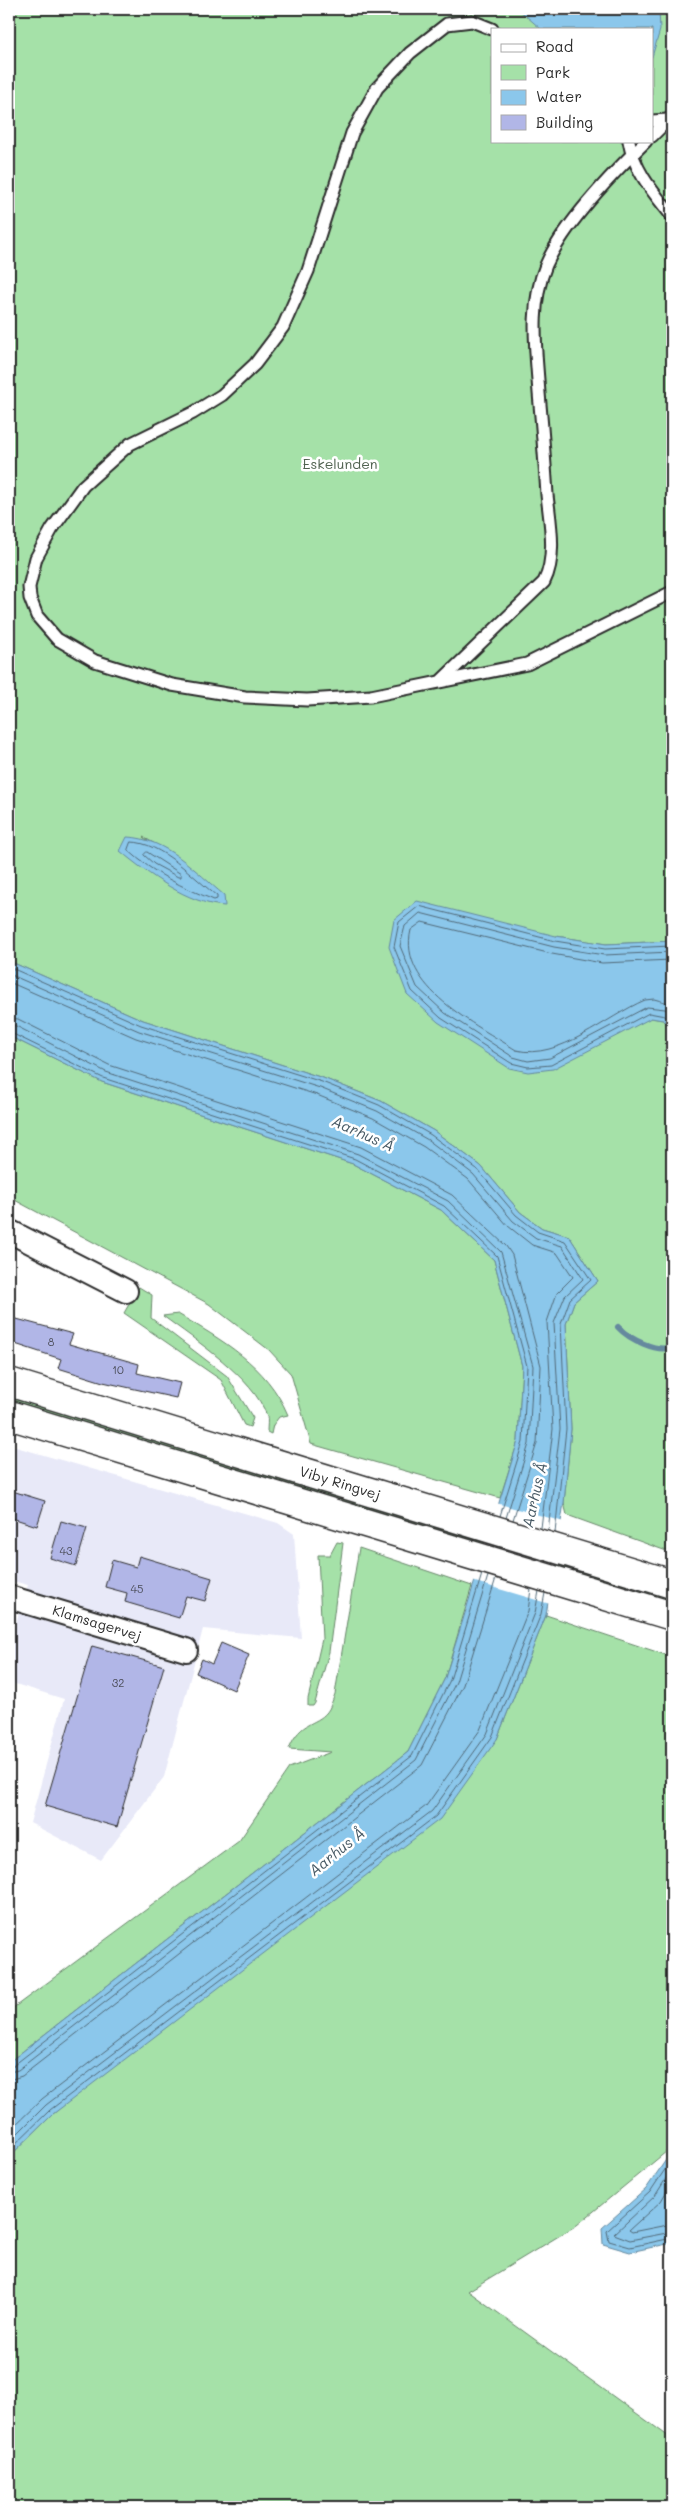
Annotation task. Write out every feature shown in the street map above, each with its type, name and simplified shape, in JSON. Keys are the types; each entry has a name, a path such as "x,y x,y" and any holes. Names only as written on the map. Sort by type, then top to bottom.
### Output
{"main road":[{"name":"Viby Ringvej","path":"9,1382 672,1584"},
{"path":"9,1415 672,1616"}],"street":[{"path":"9,1231 126,1291"},
{"name":"Klamsagervej","path":"9,1597 186,1650"}],"lane":[{"path":"491,30 472,22 447,24 410,54 377,88 352,133 308,272 282,327 255,364 222,395 193,413 130,444 83,486 52,529 36,558 29,588 30,598 37,616 57,639 95,661 172,685 245,697 307,700 371,696 527,664 672,592"},
{"path":"654,121 670,118"},
{"path":"654,134 670,118"},
{"path":"629,142 631,156 648,185 672,216"},
{"path":"442,680 544,582 549,569 549,512 534,330 537,295 546,266 560,240 645,142"},
{"path":"470,653 472,664 481,673"}],"shaded area":[{"path":"9,1445 278,1523 294,1534 301,1638 203,1629 164,1777 101,1860 30,1823 64,1699 9,1682 9,1644 28,1585 9,1580"}],"green space":[{"name":"Eskelunden","path":"9,9 672,9 672,941 606,944 556,936 651,1018 663,1020 672,1027 672,1553 567,1515 564,1503 571,1429 566,1324 574,1302 598,1281 569,1236 542,1228 520,1212 481,1166 434,1131 381,1101 323,1078 143,1020 9,961","holes":["143,837 175,855 205,886"]},
{"path":"9,1036 102,1082 353,1164 441,1210 494,1260 522,1366 518,1441 500,1498 311,1444 291,1374 269,1350 209,1304 9,1197"},
{"path":"139,1287 152,1295 151,1318 227,1376 253,1418 250,1427 244,1425 221,1380 124,1313"},
{"path":"178,1314 227,1344 256,1368 268,1382 279,1397 288,1415 279,1417 273,1425 271,1434 267,1432 267,1416 250,1388 207,1348 163,1316"},
{"path":"9,1396 502,1544 500,1550 9,1402"},
{"path":"337,1542 343,1543 329,1652 315,1703 313,1706 308,1706 322,1639 318,1555 330,1555"},
{"path":"359,1548 472,1586 445,1678 408,1752 9,2062 9,2011 239,1841 289,1768 331,1752 289,1749 298,1732 325,1714 335,1694"},
{"path":"541,1557 672,1597 672,1603 539,1562"},
{"path":"546,1615 672,1657 672,2147 577,2225 468,2291 672,2439 672,2507 9,2507 9,2157 53,2114 497,1739"}],"water":[{"path":"518,9 659,9 660,30 654,50 654,28 540,28"},
{"path":"127,837 155,843 180,858 224,895 225,906 197,900 183,894 143,869 120,851"},
{"path":"417,901 556,936 606,944 672,941 672,1027 663,1020 651,1018 553,1069 528,1072 509,1068 438,1022 407,994 389,947 394,920"},
{"name":"Aarhus Å","path":"9,961 143,1020 323,1078 381,1101 434,1131 481,1166 520,1212 542,1228 569,1236 598,1281 574,1302 566,1324 571,1429 564,1503 546,1615 497,1739 440,1819 53,2114 9,2157 9,2062 408,1752 445,1678 518,1441 522,1366 494,1260 441,1210 353,1164 102,1082 9,1036"},
{"path":"672,2151 672,2243 630,2252 603,2244 602,2228 646,2189"}],"pier":[{"path":"496,1503 564,1522 550,1604 472,1581"}],"building":[{"path":"9,1317 73,1334 69,1344 139,1364 137,1373 180,1383 176,1398 103,1382 58,1368 61,1359 9,1342"},
{"path":"9,1490 45,1501 37,1526 9,1517"},
{"path":"61,1521 87,1528 76,1566 50,1558"},
{"path":"139,1556 212,1578 205,1601 186,1596 179,1618 125,1602 127,1593 105,1587 112,1560 136,1567"},
{"path":"221,1643 249,1655 234,1690 196,1673 202,1659 212,1664"},
{"path":"92,1646 164,1666 117,1827 45,1806"}],"waterway":[{"path":"618,1327 629,1336 644,1344 659,1348 672,1347"}]}
